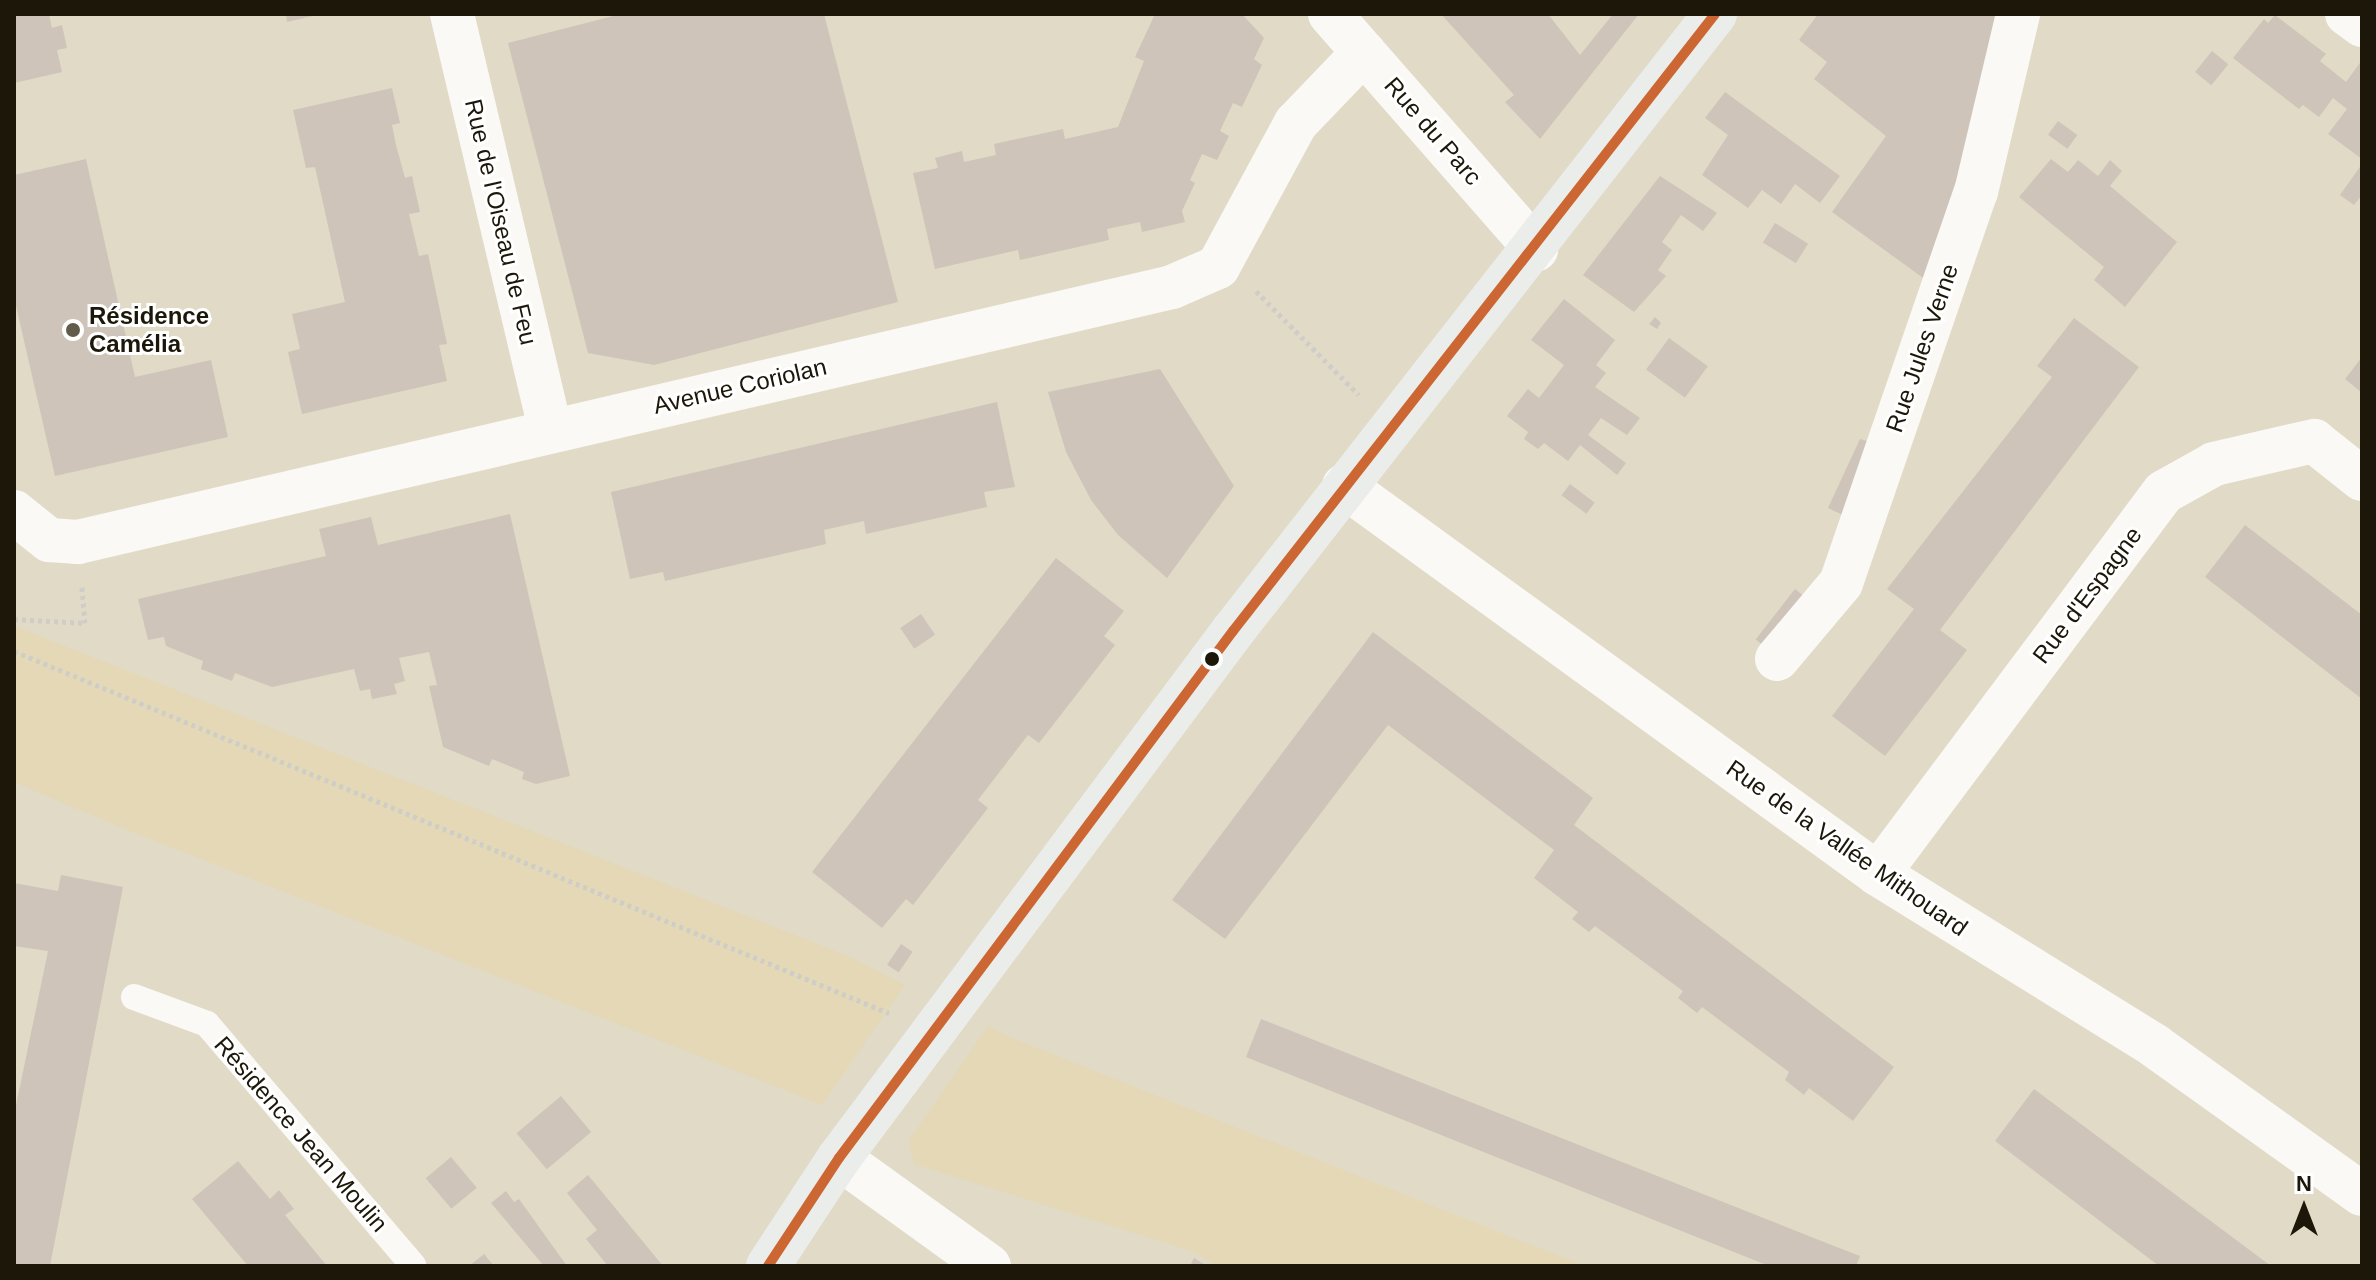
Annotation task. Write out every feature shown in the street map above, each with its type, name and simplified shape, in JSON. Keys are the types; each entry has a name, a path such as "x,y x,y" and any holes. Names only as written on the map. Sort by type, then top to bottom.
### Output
{"main road":[{"path":"768,1266 867,1120 1344,486 1536,249 1715,14"}],"street":[{"name":"Rue de l'Oiseau de Feu","path":"452,14 550,430"},
{"name":"Rue du Parc","path":"1330,14 1536,249"},
{"name":"Rue Jules Verne","path":"1777,659 1841,583 1976,192 2018,14"},
{"path":"2347,14 2362,25"},
{"path":"1218,267 1296,123 1364,52"},
{"name":"Avenue Coriolan","path":"14,512 49,540 78,542 1172,287 1218,267"},
{"name":"Rue d'Espagne","path":"1878,874 2164,492 2214,464 2314,441 2362,479"},
{"name":"Rue de la Vallée Mithouard","path":"1344,486 1878,874 2155,1046 2362,1194"},
{"path":"839,1158 989,1266"}],"lane":[{"name":"Résidence Jean Moulin","path":"134,997 207,1024 414,1266"}],"path":[{"path":"1218,267 1252,287 1390,427"},
{"path":"14,619 85,623 78,542"},
{"path":"14,651 847,995"}],"shaded area":[{"path":"14,626 848,956 905,985 822,1105 115,825 14,782"},
{"path":"988,1026 1584,1266 1217,1266 1194,1252 914,1164 909,1140"}],"building":[{"path":"14,14 49,14 52,28 62,25 67,48 57,50 62,72 14,83"},
{"path":"286,14 317,14 317,15 287,22"},
{"path":"621,14 824,14 898,302 654,365 588,353 508,43"},
{"path":"1155,14 1242,14 1264,38 1254,59 1262,65 1242,107 1233,103 1220,131 1229,136 1217,160 1202,154 1190,180 1195,183 1182,211 1185,222 1142,232 1140,222 1107,229 1109,240 1020,260 1018,250 935,269 913,173 938,168 935,158 962,151 964,162 996,155 994,144 1063,129 1065,139 1118,127 1144,61 1135,57"},
{"path":"1441,14 1548,14 1580,55 1613,14 1639,14 1540,139 1505,102 1514,95"},
{"path":"1818,14 2008,14 1933,285 1832,212 1886,136 1814,79 1827,62 1799,40"},
{"path":"2275,15 2326,54 2320,61 2346,82 2362,60 2362,159 2328,134 2347,109 2333,98 2319,117 2303,105 2299,109 2233,58 2264,19 2268,23"},
{"path":"2212,51 2228,64 2211,85 2195,72"},
{"path":"392,88 400,123 392,125 396,145 405,178 412,176 420,212 409,214 419,256 428,254 447,344 439,345 447,381 302,414 288,352 300,349 292,314 345,302 315,167 306,168 293,110"},
{"path":"1725,92 1840,176 1820,203 1795,184 1781,204 1762,190 1748,208 1702,175 1728,135 1705,118"},
{"path":"2058,121 2077,135 2067,149 2048,135"},
{"name":"Résidence Camélia","path":"86,159 135,377 211,360 228,437 55,476 14,297 14,175"},
{"path":"2051,159 2068,172 2078,160 2098,176 2110,160 2122,171 2110,186 2177,242 2125,307 2094,280 2104,267 2019,197"},
{"path":"2362,164 2362,195 2354,205 2340,195"},
{"path":"1660,176 1717,213 1703,231 1681,215 1662,242 1672,250 1658,270 1666,276 1634,312 1583,275"},
{"path":"1775,223 1808,244 1796,263 1763,243"},
{"path":"1564,299 1615,340 1596,365 1606,373 1595,387 1640,418 1627,435 1601,418 1588,435 1626,463 1617,475 1580,445 1568,461 1544,443 1538,449 1524,439 1528,432 1507,416 1528,389 1539,398 1564,365 1531,340"},
{"path":"1655,317 1661,323 1657,329 1649,324"},
{"path":"2074,318 2139,367 1940,630 1967,650 1885,756 1832,716 1914,609 1887,589 2052,377 2037,366"},
{"path":"1669,338 1708,366 1685,398 1646,370"},
{"path":"2362,357 2362,393 2345,379"},
{"path":"1160,369 1234,486 1167,578 1118,535 1091,500 1066,452 1048,392"},
{"path":"997,402 1015,487 984,492 987,507 866,534 864,521 824,530 826,544 665,581 663,572 630,579 611,492"},
{"path":"1860,439 1880,445 1854,520 1828,508"},
{"path":"1570,484 1595,503 1586,514 1562,495"},
{"path":"510,514 570,776 536,784 522,779 524,772 492,759 489,766 443,747 429,686 437,685 429,652 399,658 405,681 394,684 397,694 372,699 370,689 360,691 354,669 272,687 235,673 232,681 201,669 203,661 166,646 164,637 148,640 138,599 326,556 319,529 371,517 378,545"},
{"path":"2245,525 2362,615 2362,699 2205,577"},
{"path":"1056,558 1124,611 1104,636 1115,645 1039,743 1028,735 978,800 988,808 913,905 906,899 882,928 812,872"},
{"path":"1795,589 1813,603 1774,654 1756,639"},
{"path":"921,614 935,635 914,649 900,628"},
{"path":"1373,632 1593,798 1574,825 1894,1067 1853,1121 1809,1088 1804,1095 1785,1080 1789,1072 1702,1007 1697,1013 1678,998 1683,991 1595,926 1589,932 1572,919 1578,912 1534,878 1554,850 1388,725 1225,939 1172,900"},
{"path":"61,875 123,887 50,1266 14,1266 14,1115 48,951 14,946 14,883 58,891"},
{"path":"901,944 913,952 899,973 887,965"},
{"path":"1261,1019 1860,1256 1856,1266 1769,1266 1246,1057"},
{"path":"2034,1089 2271,1266 2159,1266 1995,1141"},
{"path":"561,1096 591,1132 547,1169 517,1133"},
{"path":"451,1157 477,1188 451,1209 426,1178"},
{"path":"238,1161 270,1199 279,1190 294,1209 285,1215 327,1266 248,1266 192,1199"},
{"path":"588,1175 663,1266 608,1266 586,1239 597,1230 567,1193"},
{"path":"506,1191 514,1202 519,1199 567,1266 544,1266 491,1203"},
{"path":"484,1254 494,1266 469,1266"},
{"path":"1194,1258 1207,1266 1190,1266"}],"transit line":[{"path":"768,1266 839,1158 1233,631 1715,14"}],"place":[{"name":"Résidence Camélia","path":"73,330"}]}
